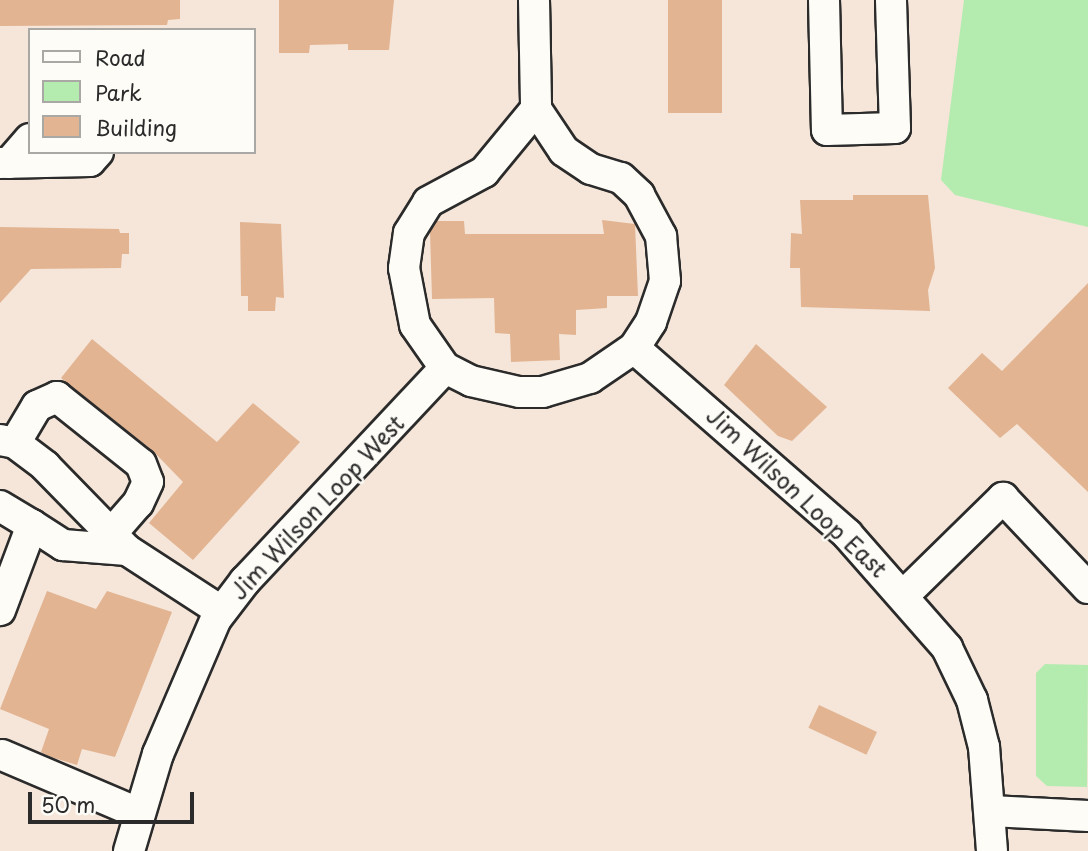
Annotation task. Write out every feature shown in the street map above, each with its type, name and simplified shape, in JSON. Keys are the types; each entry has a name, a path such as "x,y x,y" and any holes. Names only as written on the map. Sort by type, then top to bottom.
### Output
{"street":[{"path":"534,0 536,109 564,150 591,169 621,178 653,215 661,236 665,281 651,322 634,348 590,378 543,392 494,389 445,368 415,325 406,297 404,268 409,233 428,202 466,184 498,159 536,109"},
{"path":"824,0 827,130 895,128 891,0"},
{"path":"5,163 28,140"},
{"path":"5,163 90,161 96,154"},
{"name":"Jim Wilson Loop East","path":"634,348 816,505 904,595 947,648 972,700 984,747 992,851"},
{"name":"Jim Wilson Loop West","path":"129,851 138,813 158,754 221,611 445,368"},
{"path":"119,542 148,482 141,464 57,397 37,405 8,441 45,466 119,542 221,611"},
{"path":"904,595 1003,498 1088,588"},
{"path":"0,506 62,545 119,542"},
{"path":"0,611 32,525"},
{"path":"1,755 138,813"},
{"path":"991,811 1088,816"}],"shaded area":[{"path":"0,0 1088,0 1088,851 0,851"}],"green space":[{"path":"964,0 1088,0 1088,227 955,195 941,180"},
{"path":"1045,664 1088,665 1087,787 1047,786 1036,776 1036,673"}],"building":[{"path":"0,0 180,0 180,19 168,20 167,25 0,26"},
{"path":"279,0 394,0 389,50 348,50 348,44 310,45 309,53 279,53"},
{"path":"668,0 722,0 722,113 668,113"},
{"path":"853,195 928,195 935,268 928,290 930,311 801,307 800,268 790,268 791,233 802,234 800,200 853,200"},
{"path":"602,220 635,224 638,296 607,296 607,308 576,310 576,335 559,334 560,360 511,362 510,334 495,333 494,298 432,299 430,232 437,221 464,221 465,234 604,234"},
{"path":"240,222 281,224 284,298 276,297 275,311 248,311 248,296 241,296"},
{"path":"0,227 119,229 120,233 129,233 129,254 122,254 121,268 31,269 0,303"},
{"path":"1088,283 1088,492 1017,424 1000,438 948,388 982,353 1002,371"},
{"path":"92,339 217,442 253,403 300,442 193,560 149,523 183,482 152,450 61,378"},
{"path":"756,344 827,407 792,441 778,436 724,385"},
{"path":"47,591 96,609 107,591 172,612 115,757 82,749 77,765 51,757 41,752 49,729 0,709"},
{"path":"819,705 877,732 866,755 808,728"}]}
